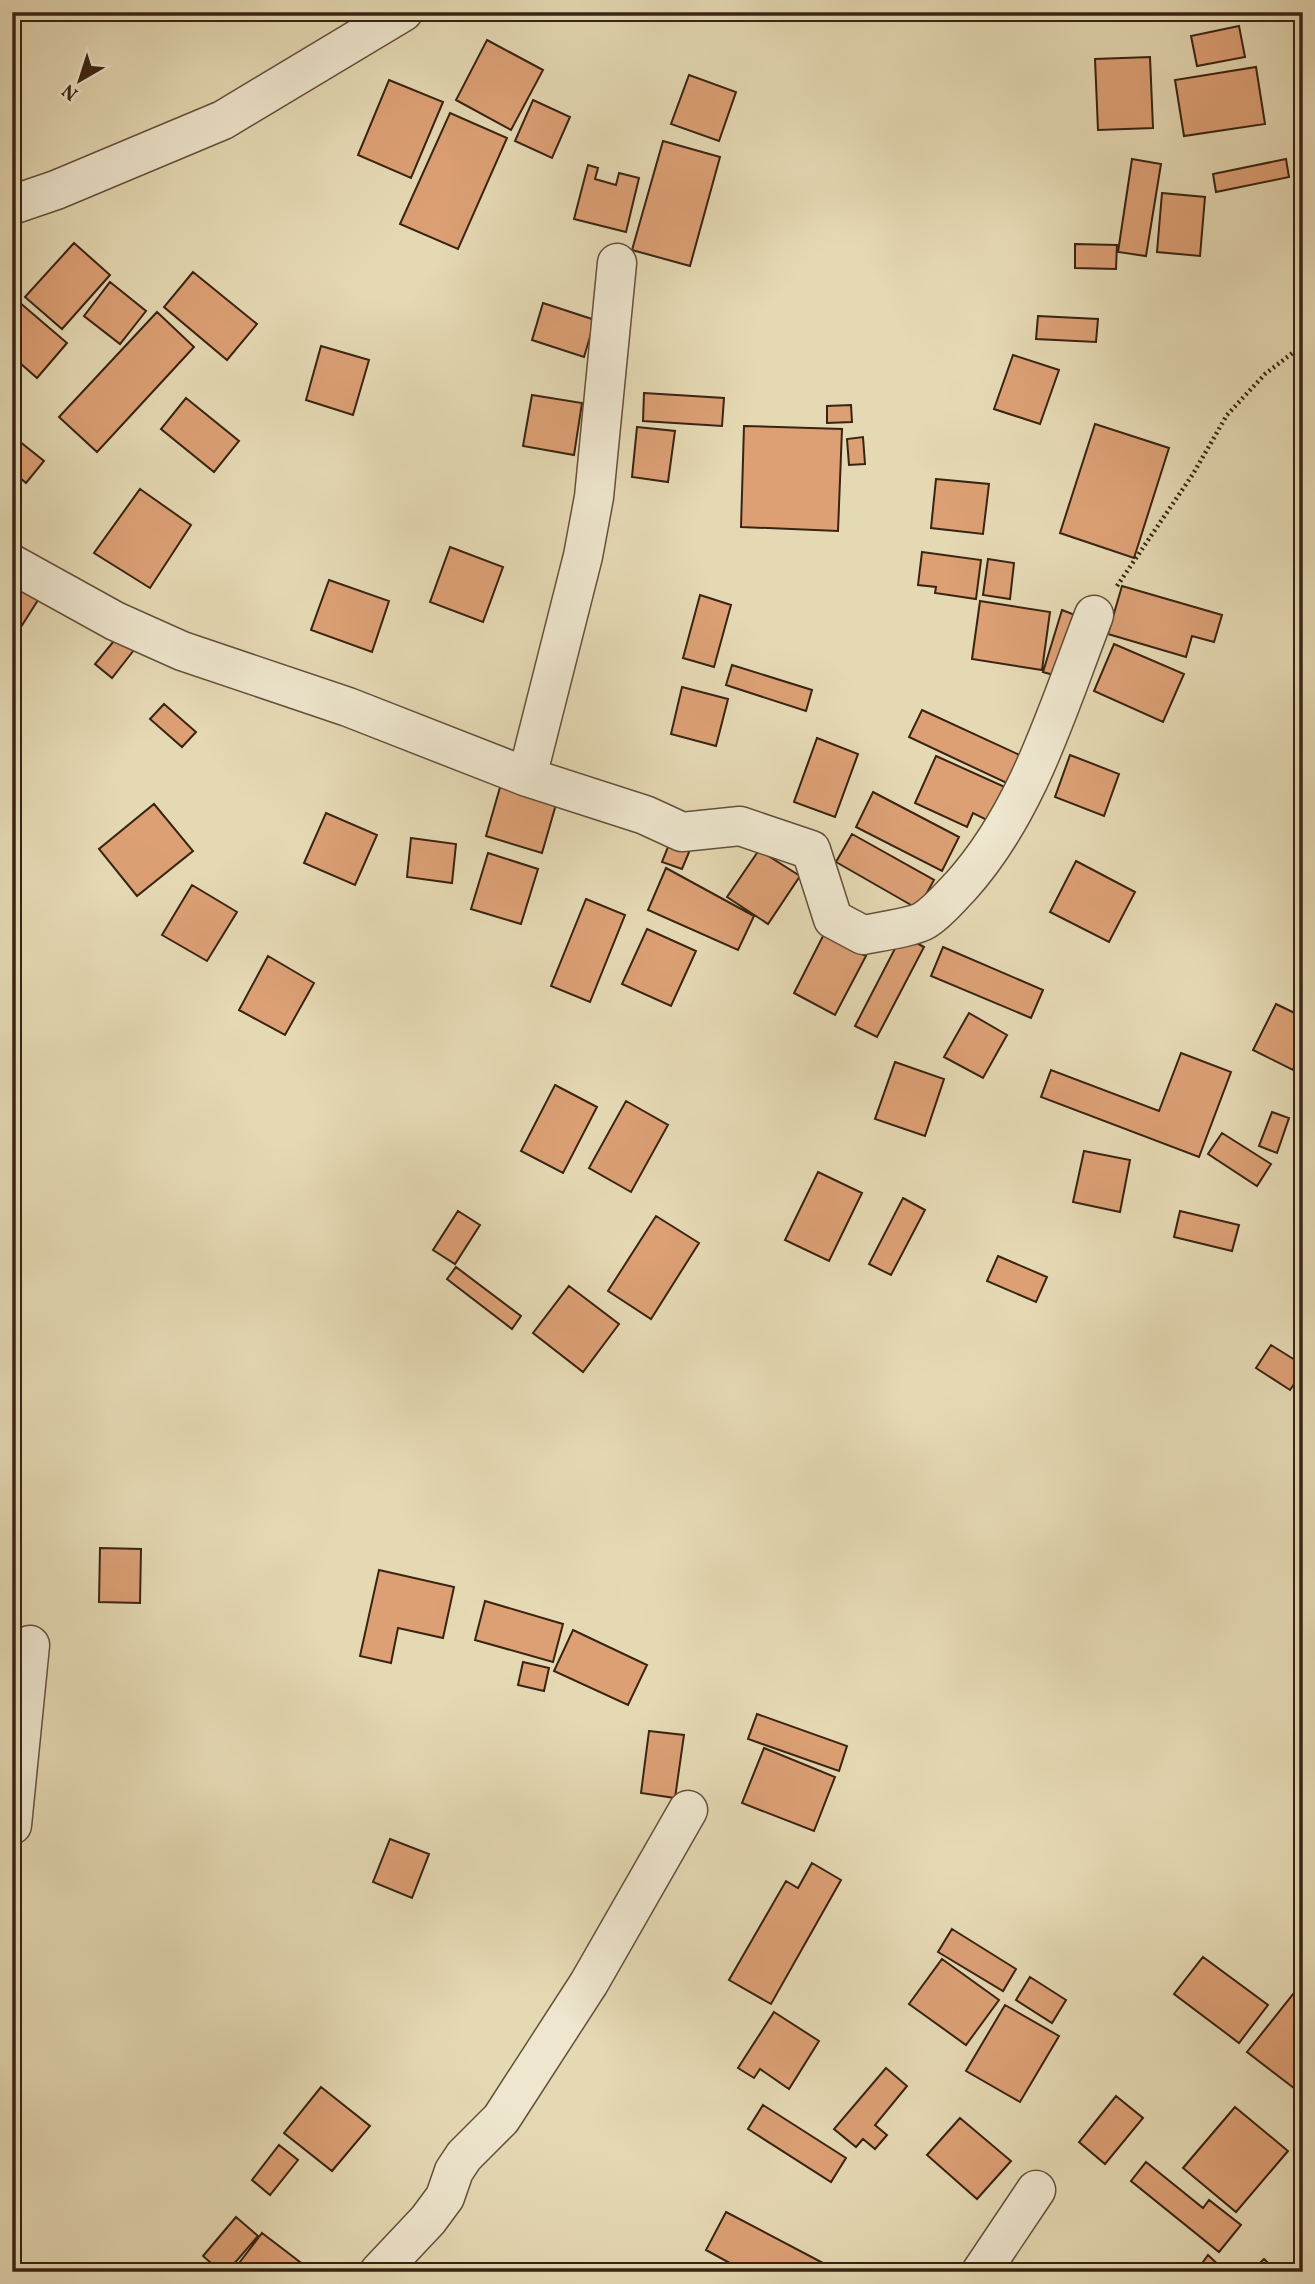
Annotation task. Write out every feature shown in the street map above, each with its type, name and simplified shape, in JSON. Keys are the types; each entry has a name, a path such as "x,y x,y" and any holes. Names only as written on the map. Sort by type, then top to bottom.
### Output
{"street":[{"path":"12,205 56,190 223,120 403,12"},
{"path":"527,777 583,556 594,497 617,263"},
{"path":"12,564 115,621 181,651 348,707 527,777 645,816 682,832 740,826 811,850 833,919 863,935 923,922 948,899 995,842 1033,771 1094,615"},
{"path":"12,1825 30,1645"},
{"path":"379,2272 428,2220 445,2197 454,2171 464,2156 501,2119 589,1983 688,1810"},
{"path":"981,2272 1036,2190"}],"path":[{"path":"1094,615 1161,522 1227,415 1265,374 1303,345"}],"building":[{"path":"1239,26 1245,57 1197,66 1191,36"},
{"path":"487,40 543,70 511,130 456,100"},
{"path":"1150,57 1153,128 1098,130 1095,59"},
{"path":"1256,67 1265,124 1184,136 1175,80"},
{"path":"689,75 736,92 719,141 671,124"},
{"path":"389,80 443,102 411,178 358,155"},
{"path":"533,100 570,117 552,158 515,141"},
{"path":"450,113 507,138 458,249 400,224"},
{"path":"663,141 720,157 690,266 632,250"},
{"path":"1132,159 1161,164 1146,256 1118,252"},
{"path":"1286,159 1289,177 1216,192 1213,174"},
{"path":"588,165 598,168 595,179 616,185 619,173 639,178 626,232 574,219"},
{"path":"1162,193 1205,197 1200,256 1157,252"},
{"path":"74,243 110,275 62,329 25,297"},
{"path":"1075,244 1117,245 1116,269 1075,268"},
{"path":"193,272 257,324 227,360 164,307"},
{"path":"110,282 146,311 120,344 84,316"},
{"path":"12,296 67,343 37,378 12,356"},
{"path":"543,303 595,320 584,357 532,340"},
{"path":"157,312 194,347 97,452 59,417"},
{"path":"1038,316 1098,319 1096,342 1036,339"},
{"path":"321,346 369,360 353,415 306,400"},
{"path":"1013,355 1059,370 1040,424 994,409"},
{"path":"644,393 724,398 722,426 643,421"},
{"path":"532,395 582,403 574,455 523,446"},
{"path":"186,398 239,441 214,472 161,429"},
{"path":"851,405 852,422 827,423 827,406"},
{"path":"1095,424 1169,448 1134,558 1060,533"},
{"path":"744,426 842,429 838,531 741,527"},
{"path":"637,427 675,431 668,482 632,477"},
{"path":"863,437 865,464 849,465 847,439"},
{"path":"19,441 44,461 26,483 12,471 12,449"},
{"path":"936,479 989,484 983,534 931,528"},
{"path":"140,489 191,525 150,588 94,553"},
{"path":"450,547 503,567 483,622 430,602"},
{"path":"922,552 981,560 976,599 935,593 936,587 918,585"},
{"path":"988,559 1014,563 1010,599 983,595"},
{"path":"329,580 389,601 372,652 311,630"},
{"path":"16,586 38,600 21,627 12,622 12,592"},
{"path":"1122,586 1222,615 1214,642 1192,636 1186,657 1108,634"},
{"path":"700,595 731,605 714,667 683,658"},
{"path":"980,601 1050,612 1042,670 972,659"},
{"path":"1062,610 1083,618 1064,678 1043,672"},
{"path":"118,636 134,650 112,678 95,664"},
{"path":"1114,644 1184,674 1163,722 1094,691"},
{"path":"732,665 812,690 806,711 726,685"},
{"path":"682,687 728,699 716,746 671,734"},
{"path":"164,704 196,732 182,747 150,719"},
{"path":"922,710 1024,757 1011,785 909,737"},
{"path":"817,738 858,754 835,817 794,802"},
{"path":"1070,755 1119,774 1104,816 1055,797"},
{"path":"936,756 1007,788 991,822 973,813 967,827 915,803"},
{"path":"503,777 559,794 542,853 486,836"},
{"path":"873,792 959,837 942,871 856,827"},
{"path":"154,804 193,851 137,896 99,849"},
{"path":"326,813 377,835 355,885 304,863"},
{"path":"852,834 934,880 918,909 836,862"},
{"path":"672,837 692,845 682,869 662,862"},
{"path":"411,838 456,844 452,883 407,877"},
{"path":"759,850 800,876 768,924 727,897"},
{"path":"488,853 538,869 521,924 471,909"},
{"path":"1076,861 1135,892 1109,942 1050,912"},
{"path":"666,868 754,916 738,950 648,910"},
{"path":"192,885 237,912 207,961 162,935"},
{"path":"586,899 625,915 590,1002 551,986"},
{"path":"647,929 696,951 671,1006 622,984"},
{"path":"824,934 866,956 835,1015 794,993"},
{"path":"902,935 924,947 877,1037 855,1026"},
{"path":"943,947 1043,990 1031,1018 931,976"},
{"path":"268,956 314,983 285,1035 239,1010"},
{"path":"1276,1004 1303,1017 1303,1049 1293,1070 1253,1050"},
{"path":"969,1013 1007,1035 983,1078 944,1057"},
{"path":"1181,1053 1231,1072 1199,1157 1041,1097 1051,1070 1159,1111"},
{"path":"895,1062 944,1079 925,1136 875,1119"},
{"path":"555,1085 597,1107 563,1173 521,1151"},
{"path":"626,1101 668,1125 631,1192 589,1168"},
{"path":"1272,1112 1289,1118 1277,1153 1259,1146"},
{"path":"1222,1133 1271,1164 1257,1186 1208,1154"},
{"path":"1084,1151 1130,1160 1120,1212 1073,1202"},
{"path":"818,1172 862,1193 829,1261 785,1240"},
{"path":"903,1198 925,1210 891,1275 869,1264"},
{"path":"458,1211 480,1225 455,1264 433,1250"},
{"path":"1180,1211 1239,1225 1232,1251 1174,1237"},
{"path":"656,1216 699,1243 651,1319 608,1291"},
{"path":"998,1256 1047,1277 1036,1302 987,1281"},
{"path":"456,1267 521,1316 512,1329 447,1279"},
{"path":"569,1286 619,1324 583,1372 533,1333"},
{"path":"1271,1345 1303,1365 1303,1371 1290,1390 1256,1368"},
{"path":"100,1548 141,1549 140,1603 99,1602"},
{"path":"379,1570 454,1587 443,1638 398,1628 391,1663 360,1656"},
{"path":"485,1601 563,1624 553,1662 475,1640"},
{"path":"573,1630 647,1665 628,1705 554,1671"},
{"path":"523,1662 549,1668 544,1691 518,1685"},
{"path":"757,1714 847,1746 839,1771 748,1739"},
{"path":"649,1731 684,1735 675,1798 641,1793"},
{"path":"764,1748 835,1777 814,1831 742,1803"},
{"path":"390,1839 429,1854 412,1898 373,1882"},
{"path":"812,1863 841,1880 771,2004 729,1980 786,1881 798,1888"},
{"path":"952,1929 1016,1969 1003,1991 938,1952"},
{"path":"1203,1957 1268,2005 1239,2043 1174,1994"},
{"path":"942,1959 999,2000 966,2045 909,2004"},
{"path":"1030,1977 1066,2000 1052,2023 1016,2000"},
{"path":"1294,1993 1303,2000 1303,2088 1299,2092 1247,2052"},
{"path":"1005,2005 1059,2036 1020,2102 966,2071"},
{"path":"774,2012 819,2041 789,2089 760,2069 754,2078 738,2068"},
{"path":"886,2068 907,2086 875,2125 887,2135 875,2149 863,2139 856,2147 834,2129"},
{"path":"321,2087 370,2126 332,2171 284,2133"},
{"path":"1116,2096 1143,2118 1105,2164 1079,2142"},
{"path":"763,2105 846,2158 831,2182 748,2129"},
{"path":"1235,2107 1288,2151 1236,2212 1183,2168"},
{"path":"960,2118 1011,2161 977,2199 927,2155"},
{"path":"279,2145 298,2160 270,2195 252,2180"},
{"path":"1146,2162 1203,2208 1209,2200 1241,2225 1219,2252 1131,2181"},
{"path":"726,2212 823,2263 819,2272 746,2272 706,2250"},
{"path":"236,2217 258,2236 227,2272 221,2272 203,2256"},
{"path":"262,2233 313,2272 233,2271"},
{"path":"1208,2255 1226,2272 1196,2272"},
{"path":"1264,2259 1277,2272 1251,2272"}]}
